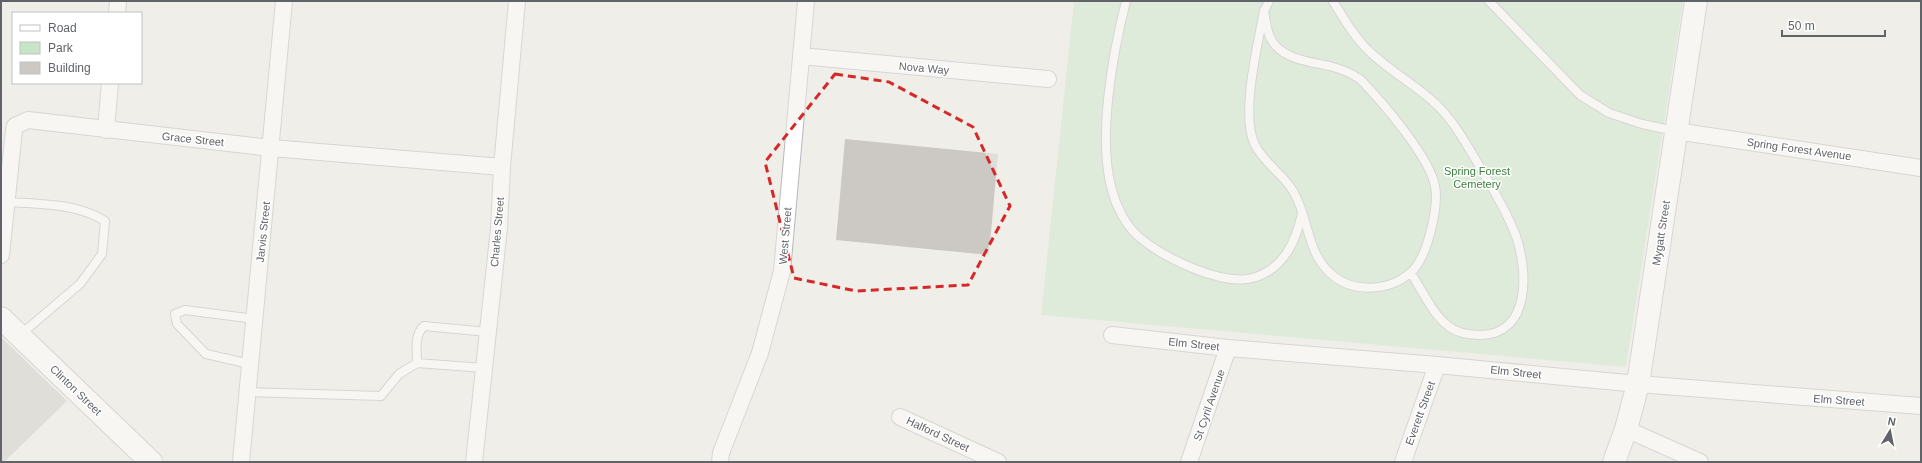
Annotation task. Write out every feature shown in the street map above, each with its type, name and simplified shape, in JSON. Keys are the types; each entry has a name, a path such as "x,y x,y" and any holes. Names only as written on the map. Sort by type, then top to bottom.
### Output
{"street":[{"path":"117,12 118,1"},
{"name":"Jarvis Street","path":"241,462 284,1"},
{"name":"Charles Street","path":"474,462 499,228 502,167 517,1"},
{"name":"West Street","path":"720,462 721,453 760,352 782,271 806,1"},
{"name":"Mygatt Street","path":"1614,462 1626,429 1638,384 1696,1"},
{"name":"Nova Way","path":"801,56 1048,79"},
{"path":"106,130 110,84"},
{"name":"Grace Street","path":"1,255 14,130 16,126 28,120 271,148 502,167"},
{"name":"Spring Forest Avenue","path":"1676,131 1921,168"},
{"name":"Clinton Street","path":"1,318 149,461"},
{"name":"Elm Street","path":"1112,335 1228,348 1438,365 1638,384 1921,406"},
{"name":"St Cyril Avenue","path":"1189,462 1228,348"},
{"name":"Everett Street","path":"1403,462 1438,365"},
{"name":"Halford Street","path":"900,417 998,462"},
{"path":"1626,429 1700,462"}],"lane":[{"path":"1126,1 1112,72 1106,121 1107,168 1112,190 1125,219 1138,236 1157,250 1188,266 1212,275 1233,278 1248,278 1272,269 1281,260 1297,236 1302,213"},
{"path":"1264,11 1268,32 1275,46 1288,55 1334,67 1351,73 1362,80 1420,152 1428,167 1435,186 1436,212 1428,239 1418,262 1411,273 1395,283 1379,288 1363,288 1344,283 1330,273 1319,261 1312,247 1294,192 1259,151 1251,131 1250,103 1264,11 1269,1"},
{"path":"1333,1 1357,39 1372,54 1416,86 1442,110 1457,128 1499,199 1516,237 1525,279 1521,300 1509,326 1497,333 1472,335 1457,331 1447,326 1411,273"},
{"path":"1489,1 1580,95 1609,114 1642,124 1676,131"},
{"path":"6,202 56,205 92,213 105,221 102,254 80,284 20,336"},
{"path":"250,364 206,354 176,324 175,314 185,310 255,319"},
{"path":"416,363 417,340 420,330 424,326 488,332"},
{"path":"248,392 381,396 399,374 416,363 484,368"}],"highlighted area":[{"path":"835,74 889,82 973,127 1010,206 968,285 856,291 794,278 765,162"}],"green space":[{"name":"Spring Forest Cemetery","path":"1074,1 1683,1 1626,367 1041,315"}],"building":[{"path":"845,139 998,154 989,255 836,240"},
{"path":"1,337 67,401 4,462 1,462"}]}
